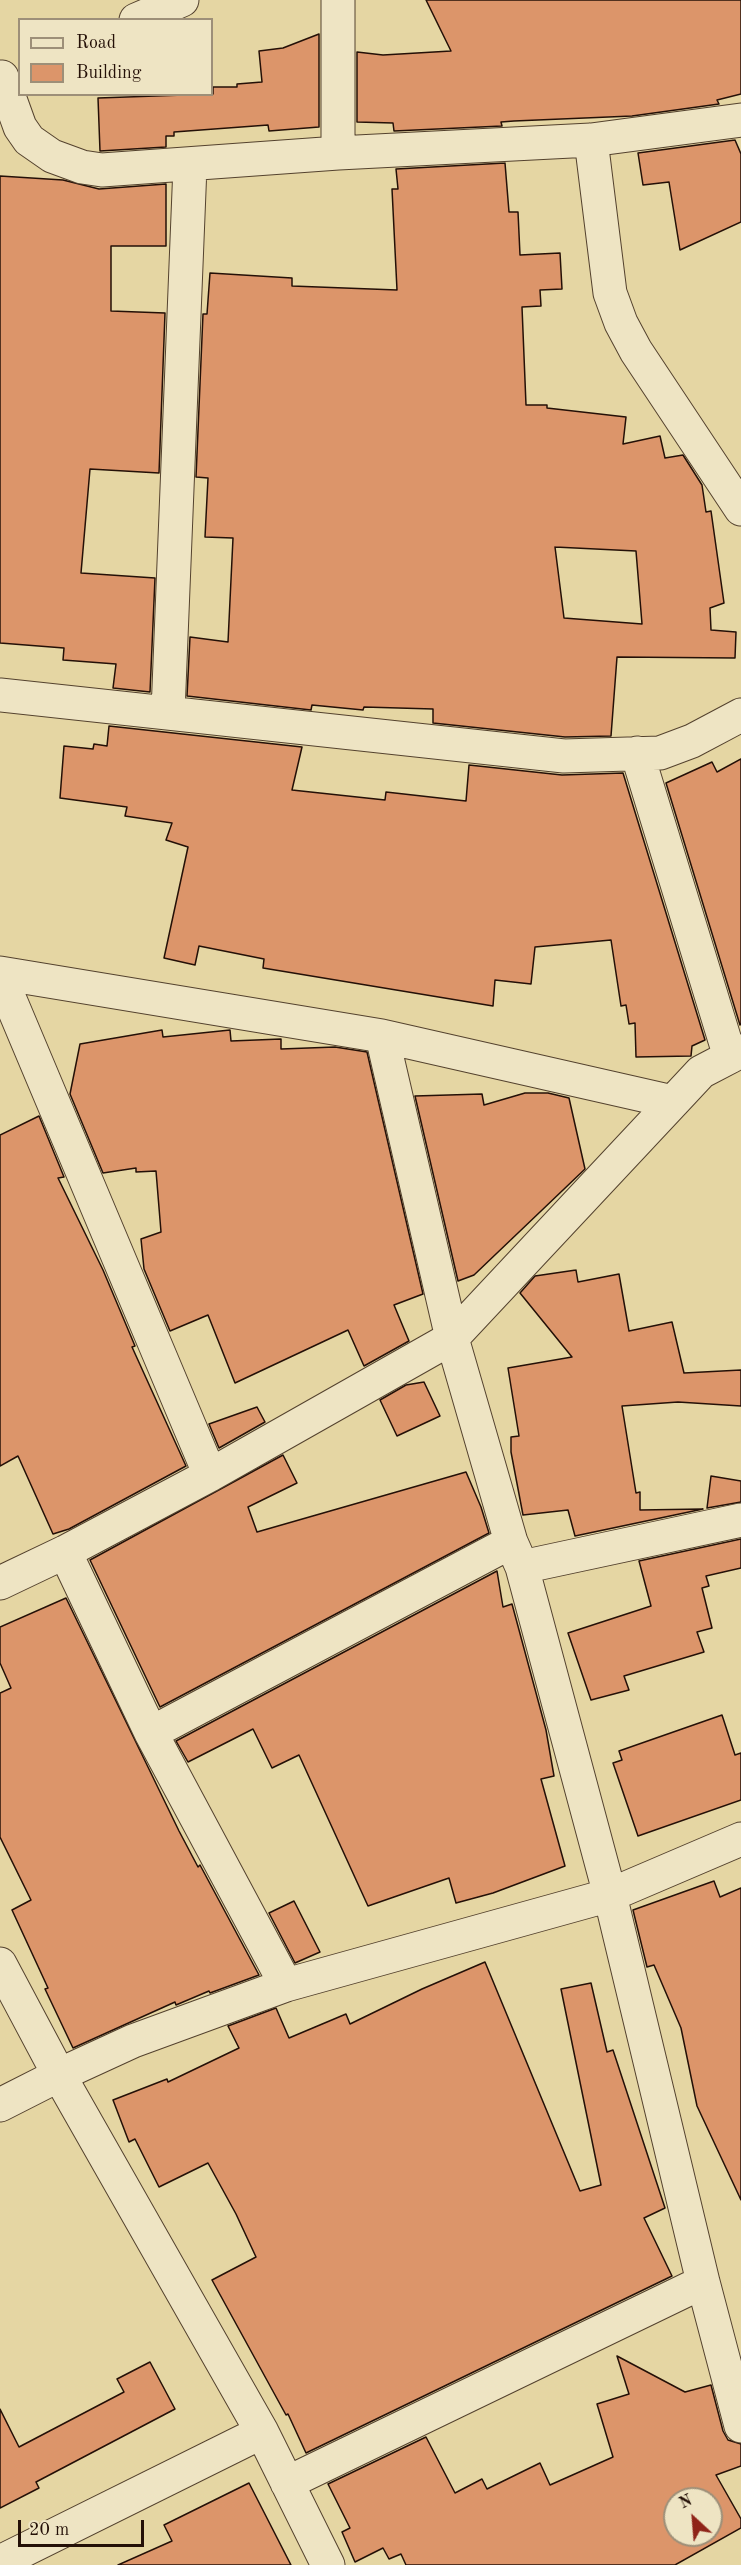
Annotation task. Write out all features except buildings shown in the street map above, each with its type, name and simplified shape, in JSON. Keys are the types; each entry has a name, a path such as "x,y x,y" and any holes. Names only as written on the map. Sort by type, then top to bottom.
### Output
{"street":[{"path":"141,18 182,0"},
{"path":"338,153 339,0"},
{"path":"7,74 20,127 29,140 52,156 82,167 102,170 338,153 591,140 741,120"},
{"path":"591,140 610,293 621,323 636,351 741,509"},
{"path":"168,712 190,165"},
{"path":"0,695 564,756 660,753 692,741 741,715"},
{"path":"0,1583 65,1552 210,1474 452,1338 701,1072 735,1054 637,753"},
{"path":"0,975 382,1036 672,1102"},
{"path":"0,975 210,1474"},
{"path":"382,1036 452,1338 516,1555 610,1895 703,2282 741,2426"},
{"path":"151,1733 516,1555 741,1520"},
{"path":"65,1552 151,1733 286,1985"},
{"path":"0,2105 59,2074 133,2041 286,1985 610,1895 741,1839"},
{"path":"0,1964 59,2074 262,2432 328,2565"},
{"path":"287,2483 703,2282"},
{"path":"0,2562 262,2432"}]}
